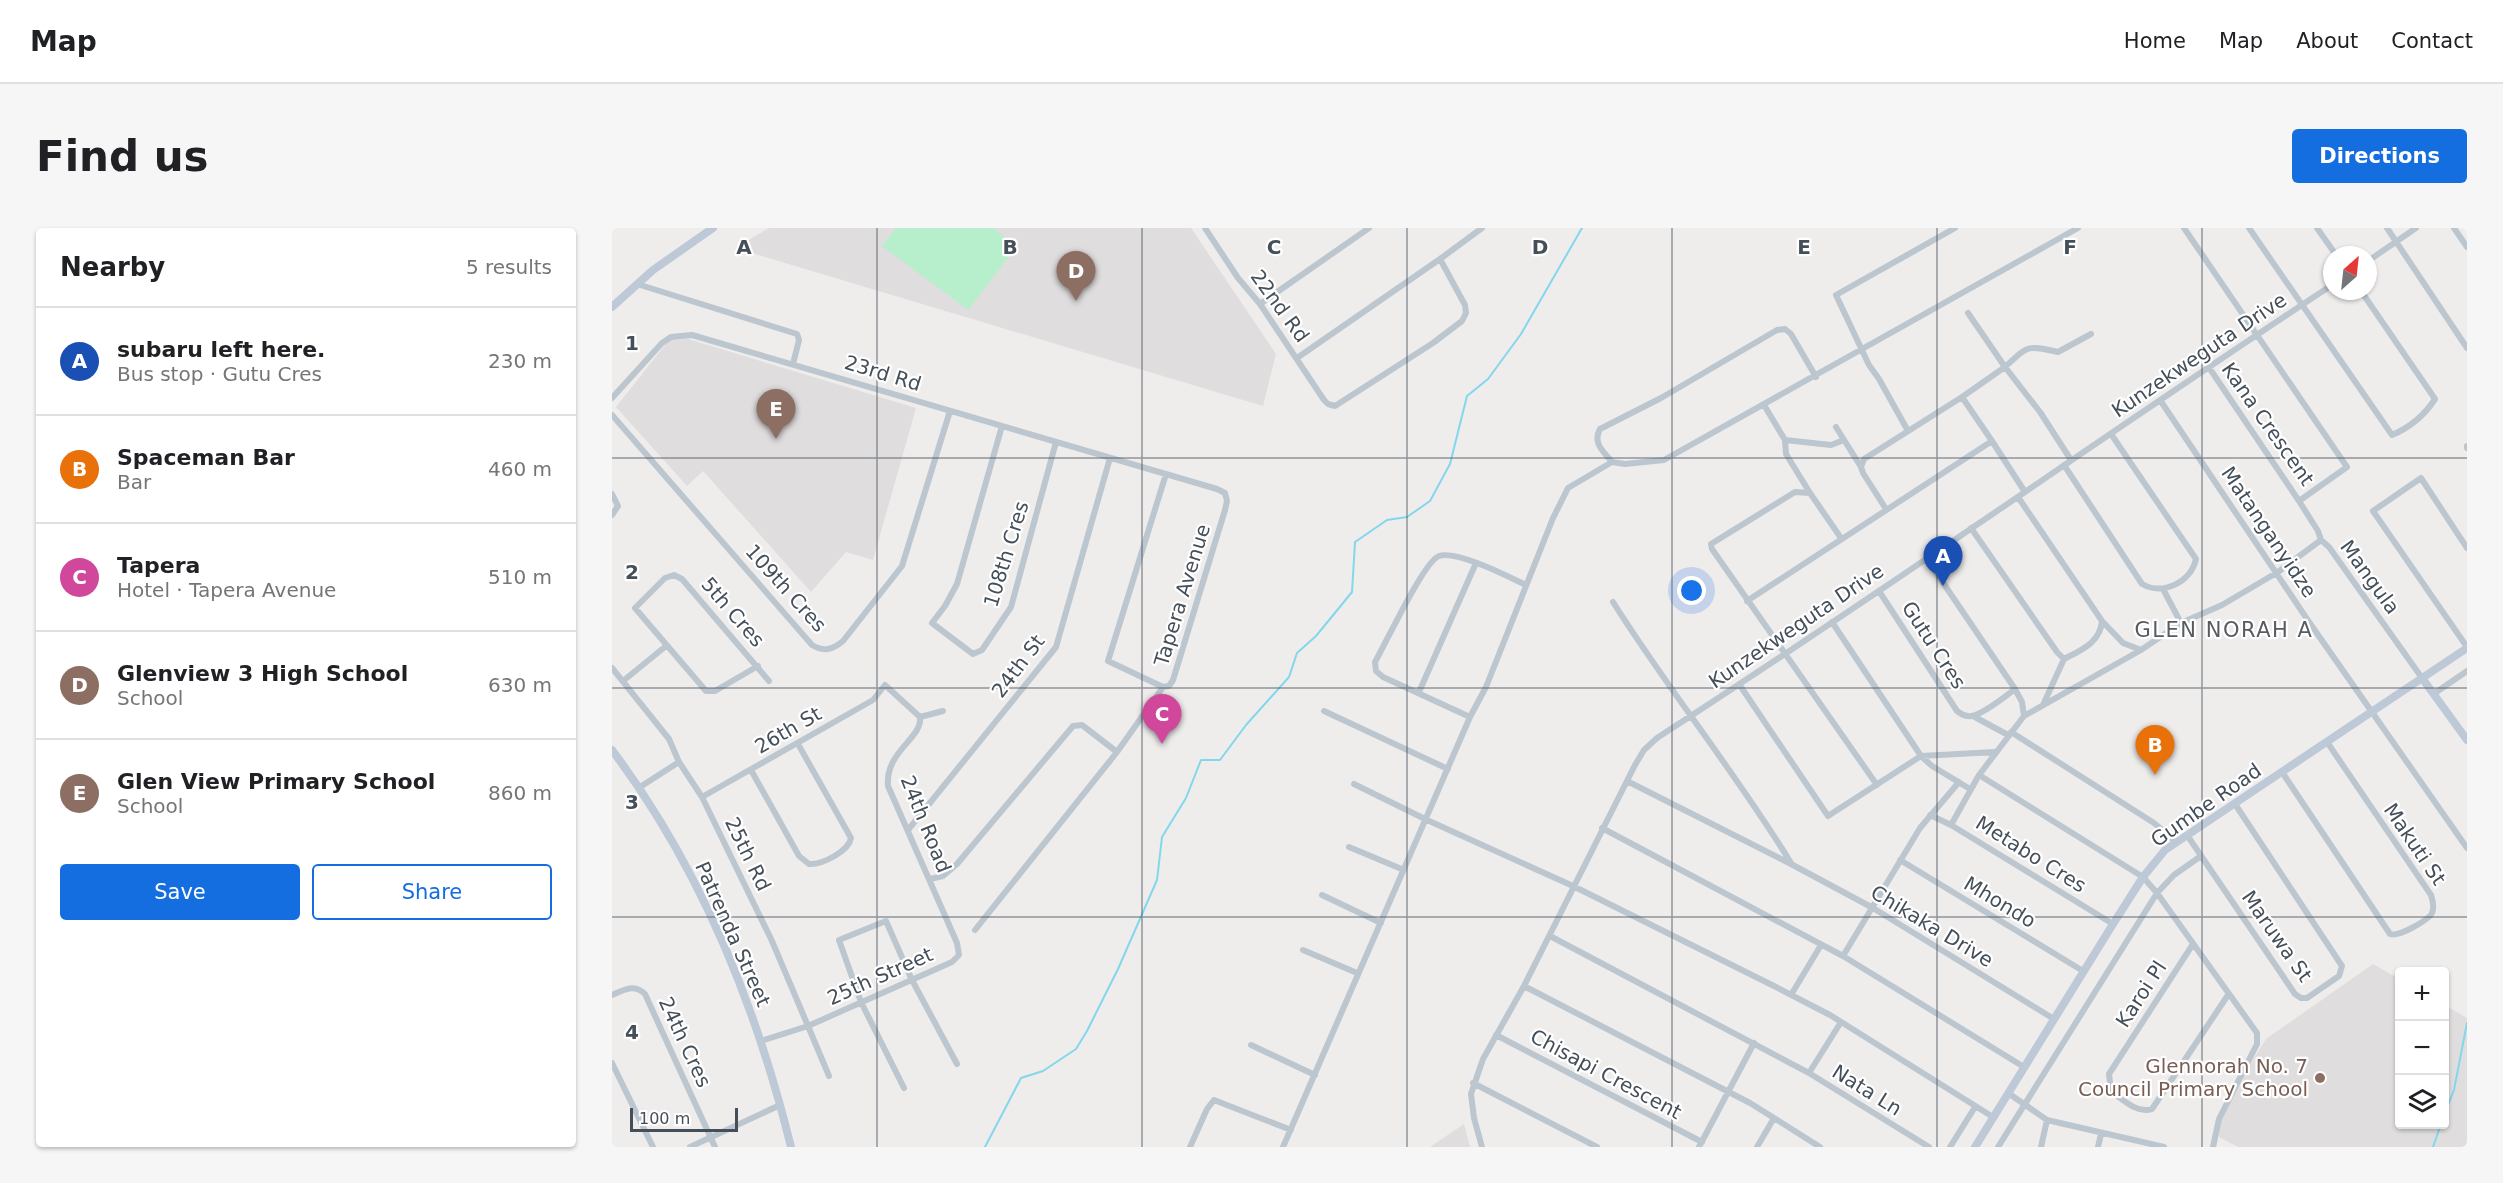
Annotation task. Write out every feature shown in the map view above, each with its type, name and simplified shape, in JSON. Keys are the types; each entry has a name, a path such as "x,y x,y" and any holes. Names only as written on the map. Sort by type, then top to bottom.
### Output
{"street":[{"path":"612,307 637,284 713,228"},
{"name":"22nd Rd","path":"1205,228 1328,404 1340,405 1433,344 1462,321 1467,309 1440,259"},
{"path":"1260,304 1370,228"},
{"path":"1297,358 1482,228"},
{"path":"1908,432 1861,350 1836,295 1955,228"},
{"path":"1283,1147 1357,973 1427,820 1470,717 1486,687 1526,585 1568,488 1612,462 1625,464 1664,460 2078,228"},
{"path":"2184,228 2256,334"},
{"path":"2249,228 2392,435 2414,423 2427,412 2435,399 2367,300"},
{"path":"2318,228 2330,246"},
{"path":"2387,228 2467,348"},
{"path":"2377,255 2416,228"},
{"path":"2454,228 2467,247"},
{"path":"637,284 797,334 799,340 793,364"},
{"name":"Kunzekweguta Drive","path":"1482,1147 1474,1118 1471,1094 1473,1083 1644,750 1657,738 1785,655 2208,366 2323,291"},
{"path":"1968,313 2005,367 2040,412 2071,460"},
{"path":"1612,462 1597,443 1600,429 1661,398 1777,330 1785,329 1791,334 1816,376"},
{"path":"1861,467 1864,459 1962,397 2005,367 2023,350 2033,346 2058,352 2091,334"},
{"name":"Kana Crescent","path":"2208,366 2299,501 2347,467 2256,334"},
{"name":"23rd Rd","path":"612,398 662,343 681,335 692,335 1166,474"},
{"path":"1962,397 2025,492"},
{"name":"Matanganyidze","path":"2160,400 2278,572 2309,622 2467,848"},
{"path":"1764,405 1785,440 1786,454 1841,538"},
{"name":"109th Cres","path":"612,416 812,645 826,650 836,647 843,640 902,566 950,411"},
{"name":"108th Cres","path":"1002,426 961,574 952,595 932,623 974,654 982,650 1011,607 1056,442"},
{"path":"1836,427 1886,509"},
{"path":"2064,465 2142,584 2149,588 2163,589 2179,583 2189,574 2196,559 2111,434"},
{"path":"1785,440 1831,445 1844,440"},
{"path":"1748,601 1992,441"},
{"name":"24th St","path":"908,830 1056,646 1110,458"},
{"name":"Tapera Avenue","path":"1166,474 1217,489 1224,493 1227,501 1173,680 1169,686 1163,687 1108,661 1166,474"},
{"path":"2467,549 2421,478 2373,511 2467,647"},
{"path":"1810,493 1795,492 1711,544 1712,549 1876,785"},
{"path":"612,494 618,506 612,515"},
{"path":"2018,497 2102,621 2123,643 2140,650"},
{"path":"2299,501 2318,531 2321,540"},
{"path":"1971,528 2064,659"},
{"name":"Mangula","path":"1951,825 1979,775 2024,716 2140,650 2181,623 2222,605 2278,572 2321,540 2329,547 2422,678"},
{"path":"1470,717 1383,677 1376,671 1376,662 1409,597 1433,561 1439,556 1451,556 1476,563 1526,585"},
{"path":"1927,559 2015,689 2022,702 2024,716"},
{"path":"1419,692 1476,563"},
{"name":"5th Cres","path":"674,575 685,582 758,666 715,691 706,691 635,608 665,578 674,575"},
{"path":"2163,589 2181,623"},
{"name":"Gutu Cres","path":"1879,591 1957,711 2010,733 2154,823 2176,842"},
{"name":"Chikaka Drive","path":"1613,602 1639,643 1692,715 1791,864"},
{"path":"2042,705 2064,659 2084,649 2097,638 2102,621"},
{"path":"1832,622 1921,756 1970,789"},
{"path":"623,681 666,646"},
{"name":"Gumbe Road","path":"1975,1147 2083,971 2143,878 2160,856 2176,842 2467,647"},
{"path":"758,666 769,681"},
{"name":"25th Rd","path":"612,668 671,743 679,762 702,797 772,941 829,1076"},
{"path":"2435,693 2467,671"},
{"path":"2422,678 2467,738"},
{"path":"1739,684 1828,816 1921,756 1995,752"},
{"name":"26th St","path":"702,797 873,700 885,685 920,717"},
{"path":"975,930 1118,752 1163,687"},
{"path":"1973,716 2015,689"},
{"path":"920,717 943,711"},
{"path":"1324,711 1448,769"},
{"name":"24th Road","path":"920,717 918,729 896,755 888,771 888,786 959,950"},
{"path":"930,879 944,876 957,864 1074,726 1082,725 1118,752"},
{"name":"Makuti St","path":"2282,772 2390,934 2401,935 2431,915 2433,909 2431,895 2327,742"},
{"path":"751,770 798,856 809,864 819,863 847,847 851,838 798,744"},
{"name":"Patrenda Street","path":"612,750 640,787 698,889 718,930 761,1041 791,1147"},
{"path":"640,787 679,762"},
{"path":"1979,775 2143,878 2157,893 2257,1033 2258,1044 2219,1119 2213,1147"},
{"name":"Chikaka Drive","path":"1627,782 1873,908 2054,1019"},
{"path":"1843,956 1900,860 1930,815 1959,782"},
{"path":"1354,784 1427,820 1573,886 1791,995 1841,1022 1993,1117"},
{"name":"Maruwa St","path":"2187,835 2295,994 2301,998 2307,998 2339,976 2342,966 2235,804"},
{"name":"Metabo Cres","path":"1930,815 1951,825 2113,924"},
{"path":"1602,828 1843,956 2024,1067"},
{"path":"1349,847 1404,870"},
{"path":"1998,1147 2157,893 2174,875 2201,856"},
{"name":"Mhondo","path":"1900,860 2083,971"},
{"path":"1322,896 1381,923"},
{"path":"904,1088 861,1002 839,940 886,921 912,980 957,1064"},
{"path":"1550,936 1809,1073"},
{"name":"Karoi Pl","path":"2193,944 2109,1074 2111,1091 2132,1107 2147,1111 2152,1109 2228,995"},
{"path":"1791,995 1821,945"},
{"name":"25th Street","path":"808,1026 952,962 957,958 959,950"},
{"path":"1303,950 1357,973"},
{"path":"1524,986 1774,1118 1820,1147"},
{"name":"24th Cres","path":"612,995 630,988 636,988 645,994 715,1147"},
{"name":"Nata Ln","path":"1841,1022 1809,1073 1929,1147"},
{"path":"761,1041 808,1026"},
{"name":"Chisapi Crescent","path":"1496,1035 1700,1145"},
{"path":"1700,1145 1754,1043"},
{"path":"1251,1045 1315,1075"},
{"path":"612,1063 653,1147"},
{"path":"1473,1083 1597,1147"},
{"path":"2008,1093 2047,1120 2160,1147"},
{"path":"1190,1147 1207,1109 1214,1100 1291,1130"},
{"path":"690,1147 780,1105"},
{"path":"1950,1147 1975,1107"},
{"path":"1757,1147 1774,1118"},
{"path":"2041,1147 2047,1120"},
{"path":"2098,1147 2101,1134"}],"shaded area":[{"path":"769,228 1191,228 1276,354 1263,406 735,248"},
{"path":"688,339 916,408 873,560 846,552 811,592 703,471 687,486 616,407 669,340"},
{"name":"Glennorah No. 7 Council Primary School","path":"2373,964 2395,977 2395,1129 2449,1129 2449,1007 2467,1018 2467,1147 2238,1147 2219,1137 2217,1116 2266,1039"},
{"path":"1464,1124 1470,1147 1430,1147"}],"green space":[{"path":"896,228 993,228 1017,246 968,310 882,246"}],"waterway":[{"path":"985,1147 1021,1078 1043,1071 1076,1049 1087,1031 1118,969 1157,880 1162,837 1186,798 1201,760 1220,760 1246,725 1289,677 1297,653 1316,636 1352,592 1355,542 1387,520 1407,517 1430,501 1450,464 1467,396 1488,379 1521,334 1582,228"},
{"path":"2449,1102 2454,1090 2467,1023"},
{"path":"2433,1147 2439,1129"}],"place":[{"name":"Glenview 3 High School","path":"1076,301"},
{"name":"Glen View Primary School","path":"776,439"},
{"name":"subaru left here.","path":"1943,586"},
{"name":"Tapera","path":"1162,744"},
{"name":"Spaceman Bar","path":"2155,775"},
{"name":"Glennorah No. 7 Council Primary School","path":"2320,1078"}],"district":[{"name":"GLEN NORAH A","path":"2224,630"}]}
